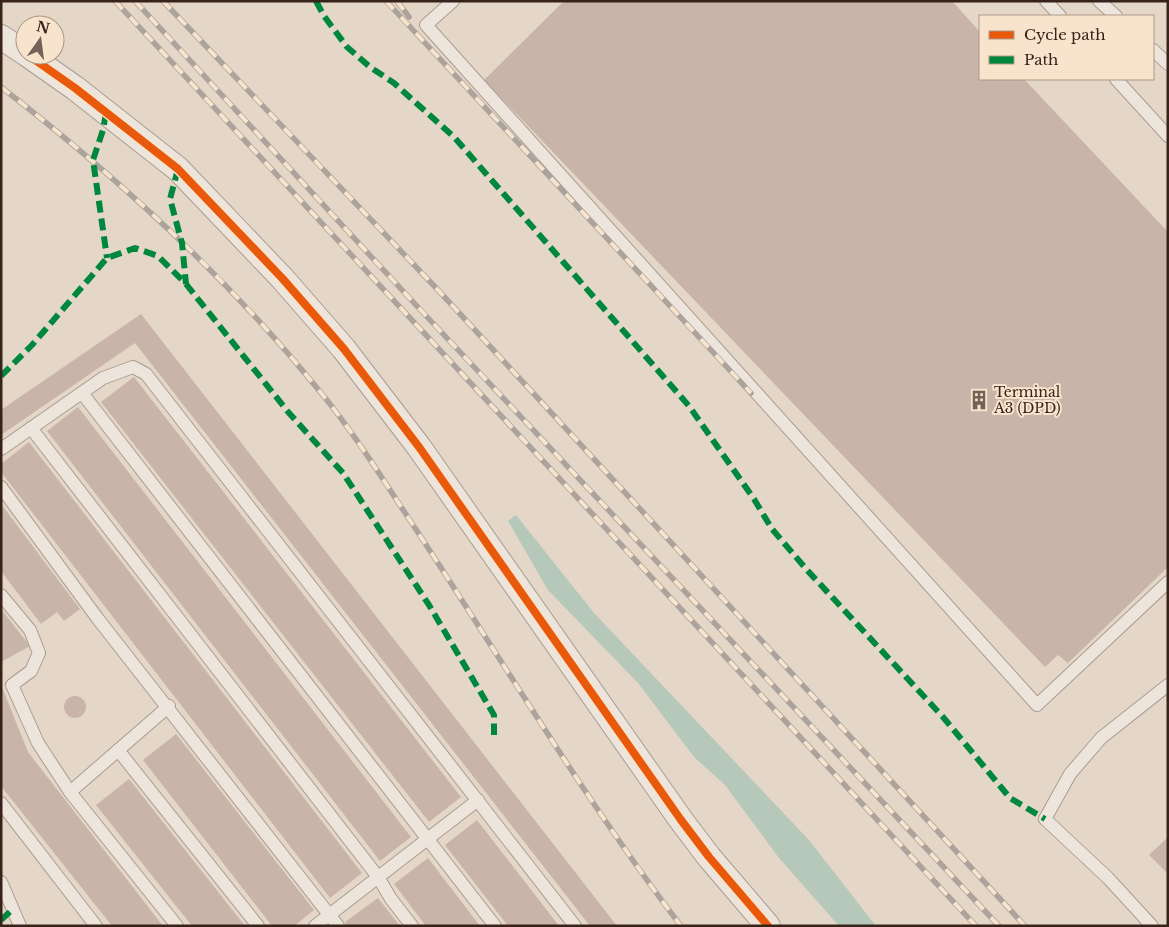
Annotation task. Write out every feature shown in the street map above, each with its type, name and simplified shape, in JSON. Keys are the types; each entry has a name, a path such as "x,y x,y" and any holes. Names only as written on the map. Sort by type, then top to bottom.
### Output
{"street":[{"path":"1,37 15,47"},
{"path":"42,65 75,88 178,169 269,263 338,342 418,447 709,857 768,926"}],"lane":[{"path":"453,1 426,26 1037,705 1168,582"},
{"path":"1046,1 1059,15"},
{"path":"1099,1 1115,15"},
{"path":"1154,51 1168,64"},
{"path":"1117,80 1168,136"},
{"path":"1,449 103,378 133,367 146,374 575,926"},
{"path":"82,393 495,926"},
{"path":"31,428 378,877 412,926"},
{"path":"1,487 98,619 169,706 338,926"},
{"path":"1,596 30,630 39,653 31,671 12,685 38,743 70,792 177,926"},
{"path":"1152,926 1108,878 1045,819 1070,774 1101,738 1168,685"},
{"path":"70,792 169,706"},
{"path":"118,750 258,926"},
{"path":"315,926 478,800"},
{"path":"1,803 96,926"},
{"path":"1,882 20,926"}],"shaded area":[{"path":"516,515 594,613 809,840 876,926 839,926 779,858 725,785 694,757 638,683 548,590 508,521"}],"building":[{"name":"Terminal A3 (DPD)","path":"564,1 952,1 979,31 979,80 1025,80 1168,232 1168,567 1068,663 1058,655 1045,667 484,80"},
{"path":"141,314 617,926 590,926 135,343 1,435 1,410"},
{"path":"134,377 461,797 429,822 101,402"},
{"path":"78,407 411,837 380,861 47,431"},
{"path":"29,442 362,873 330,898 1,472 1,464"},
{"path":"1,504 80,609 64,621 57,612 41,624 1,571"},
{"path":"1,609 30,646 1,662"},
{"path":"1,685 28,752 163,926 112,926 1,786"},
{"path":"75,696 83,699 86,707 83,715 75,718 67,715 64,707 67,699"},
{"path":"176,734 314,910 294,926 272,926 143,760"},
{"path":"129,779 245,926 192,926 96,805"},
{"path":"477,820 559,926 508,926 445,845"},
{"path":"1168,837 1168,874 1149,855"},
{"path":"428,858 480,926 426,926 394,884"},
{"path":"378,898 400,926 348,926 345,922"}],"railway":[{"path":"115,1 976,926"},
{"path":"135,1 415,304 999,926"},
{"path":"163,1 438,290 1025,926"},
{"path":"386,1 751,393"},
{"path":"397,1 409,17"},
{"path":"1,87 86,156 168,228 245,306 317,388 369,458 611,830 681,926"}],"marked path":[{"path":"316,1 324,16 347,47 370,67 394,83 454,137 689,406 754,499 772,529 807,570 943,717 1010,798 1045,819"},
{"path":"106,113 103,130 93,160 107,258"},
{"path":"178,169 170,199 182,243 186,284"},
{"path":"1,376 32,345 107,258 135,248 158,256 186,284 289,413 343,473 429,605 494,715 494,735"},
{"path":"1,920 13,909"}],"cycle path":[{"path":"42,65 75,88 178,169 282,278 344,349 419,447 681,820 709,857 768,926"}],"place":[{"name":"Terminal A3 (DPD)","path":"979,400"}]}
